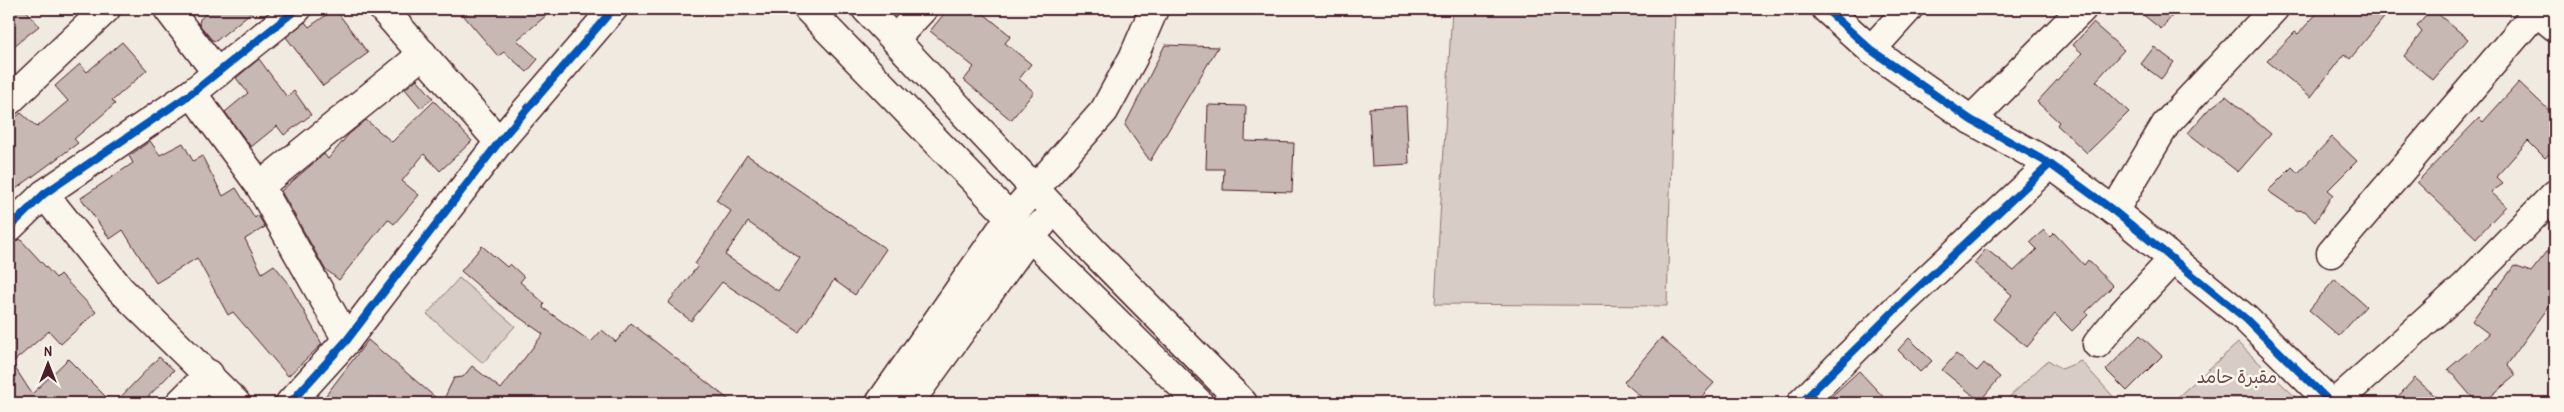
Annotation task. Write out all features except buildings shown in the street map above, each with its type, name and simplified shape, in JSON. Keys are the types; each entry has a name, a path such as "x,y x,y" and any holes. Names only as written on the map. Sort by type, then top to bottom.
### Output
{"street":[{"path":"9,101 106,9"},
{"path":"168,9 217,73"},
{"path":"9,228 44,194 192,93 297,9"},
{"path":"383,9 499,142"},
{"path":"290,403 347,340 499,142 613,9"},
{"path":"808,9 1010,217 1199,403"},
{"path":"866,9 1035,190 1243,403"},
{"path":"895,39 923,9"},
{"path":"880,403 1010,217 1104,110 1133,58 1154,9"},
{"path":"1826,9 1871,50 1971,120 2050,164 2114,211 2246,319 2331,403"},
{"path":"1871,50 1908,9"},
{"path":"1971,120 2082,9"},
{"path":"2114,211 2166,124 2274,9"},
{"path":"2331,253 2541,16"},
{"path":"260,186 423,54"},
{"path":"192,93 260,186 347,340"},
{"path":"1801,403 1904,301 2050,164"},
{"path":"44,194 120,289 209,374 236,403"},
{"path":"2336,403 2464,287 2555,194"},
{"path":"909,403 1030,236 1055,210"},
{"path":"2097,344 2120,316 2173,259"},
{"path":"180,403 209,374"}],"green space":[{"path":"1452,9 1675,9 1667,306 1435,304"},
{"path":"459,278 515,326 483,363 427,314"},
{"name":"مقبرة حامد","path":"2238,343 2302,403 2171,403"},
{"path":"2048,360 2062,369 2081,361 2119,403 2003,403"}],"cycle path":[{"path":"9,228 44,194 192,93 297,9"},
{"path":"290,403 347,340 499,142 613,9"},
{"path":"1826,9 1871,50 1971,120 2050,164 2114,211 2246,319 2331,403"},
{"path":"1801,403 1904,301 2050,164"}]}
